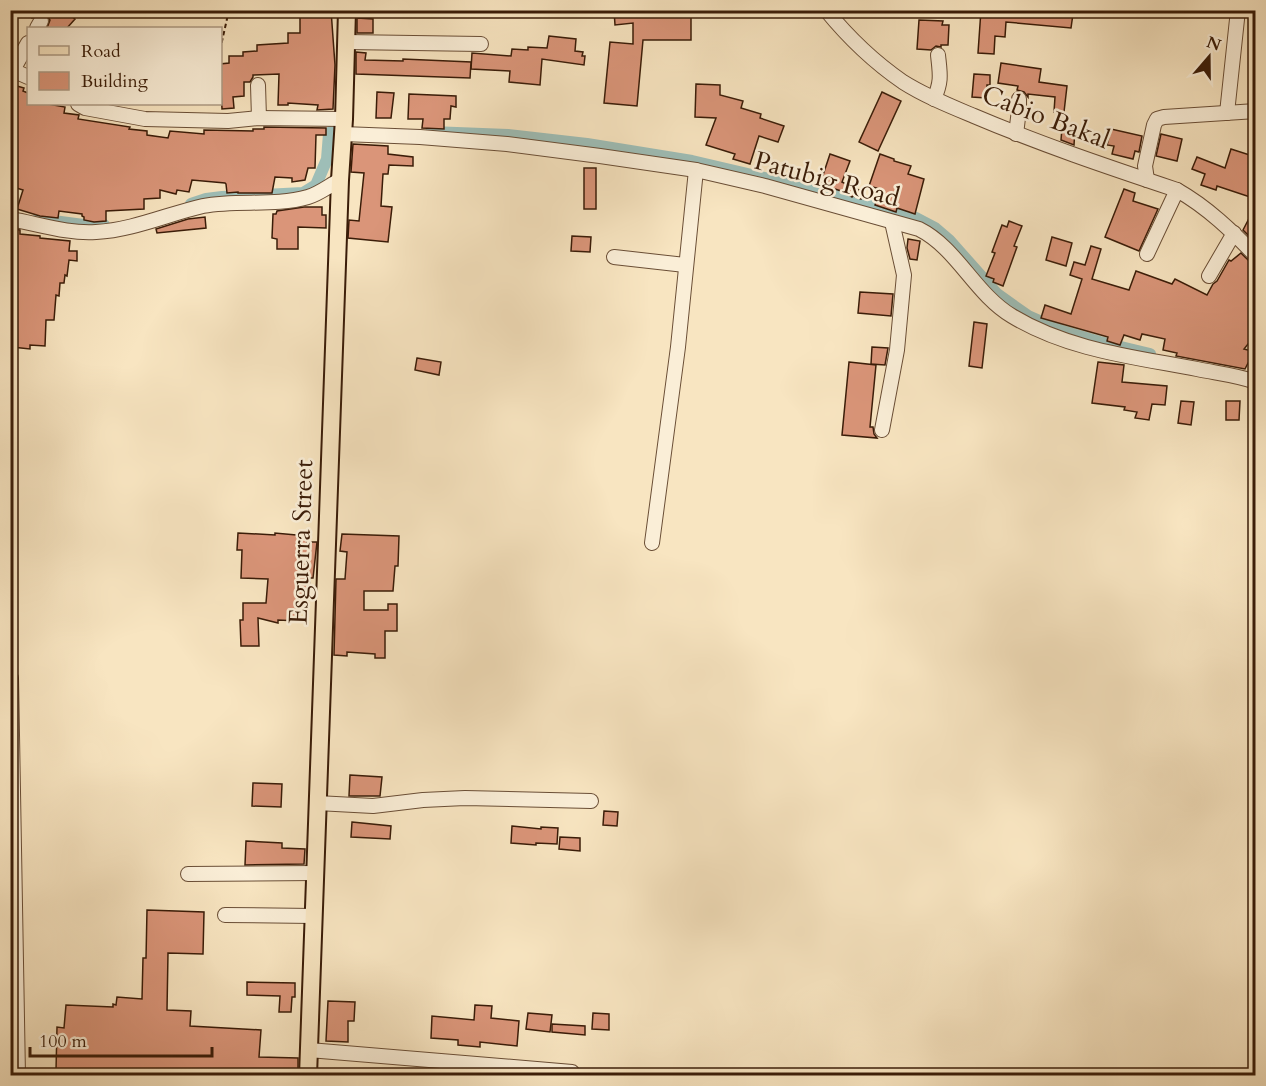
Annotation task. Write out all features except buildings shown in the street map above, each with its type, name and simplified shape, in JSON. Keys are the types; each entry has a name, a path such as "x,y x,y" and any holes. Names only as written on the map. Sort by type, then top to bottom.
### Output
{"main road":[{"name":"Esguerra Street","path":"308,1076 346,10"}],"street":[{"name":"Cabio Bakal","path":"826,10 840,27 904,83 934,99 1016,134 1177,190 1191,198 1234,233 1256,256"},
{"path":"1227,113 1238,10"},
{"path":"346,42 481,44"},
{"path":"27,45 12,69 27,76"},
{"path":"934,99 940,78 938,55"},
{"path":"258,85 259,118"},
{"path":"1016,134 1019,99"},
{"name":"Patubig Road","path":"80,105 145,119 228,121 259,118 420,137 507,144 696,170 765,186 928,233 993,301 1011,316 1067,341 1097,350 1256,382"},
{"path":"1147,180 1145,166 1157,119 1256,111"},
{"path":"652,543 678,347 696,170"},
{"path":"10,219 74,231 116,230 204,206 228,203 262,204 310,197 340,180"},
{"path":"1147,254 1177,190"},
{"path":"882,430 897,350 904,275 892,222"},
{"path":"1209,276 1234,233"},
{"path":"614,256 685,265"},
{"path":"11,678 12,857 18,1076"},
{"path":"317,803 373,806 465,798 591,801"},
{"path":"188,874 315,873"},
{"path":"225,915 313,916"},
{"path":"309,1050 572,1072"}],"path":[{"path":"222,41 229,10"}],"waterway":[{"path":"191,204 222,197 303,193 316,185 327,159 329,134 334,129"},
{"path":"431,132 508,135 587,144 692,161 807,188 916,218 935,228 949,240 997,294 1028,316 1062,331 1150,354"},
{"path":"38,219 91,226 104,225"}]}
